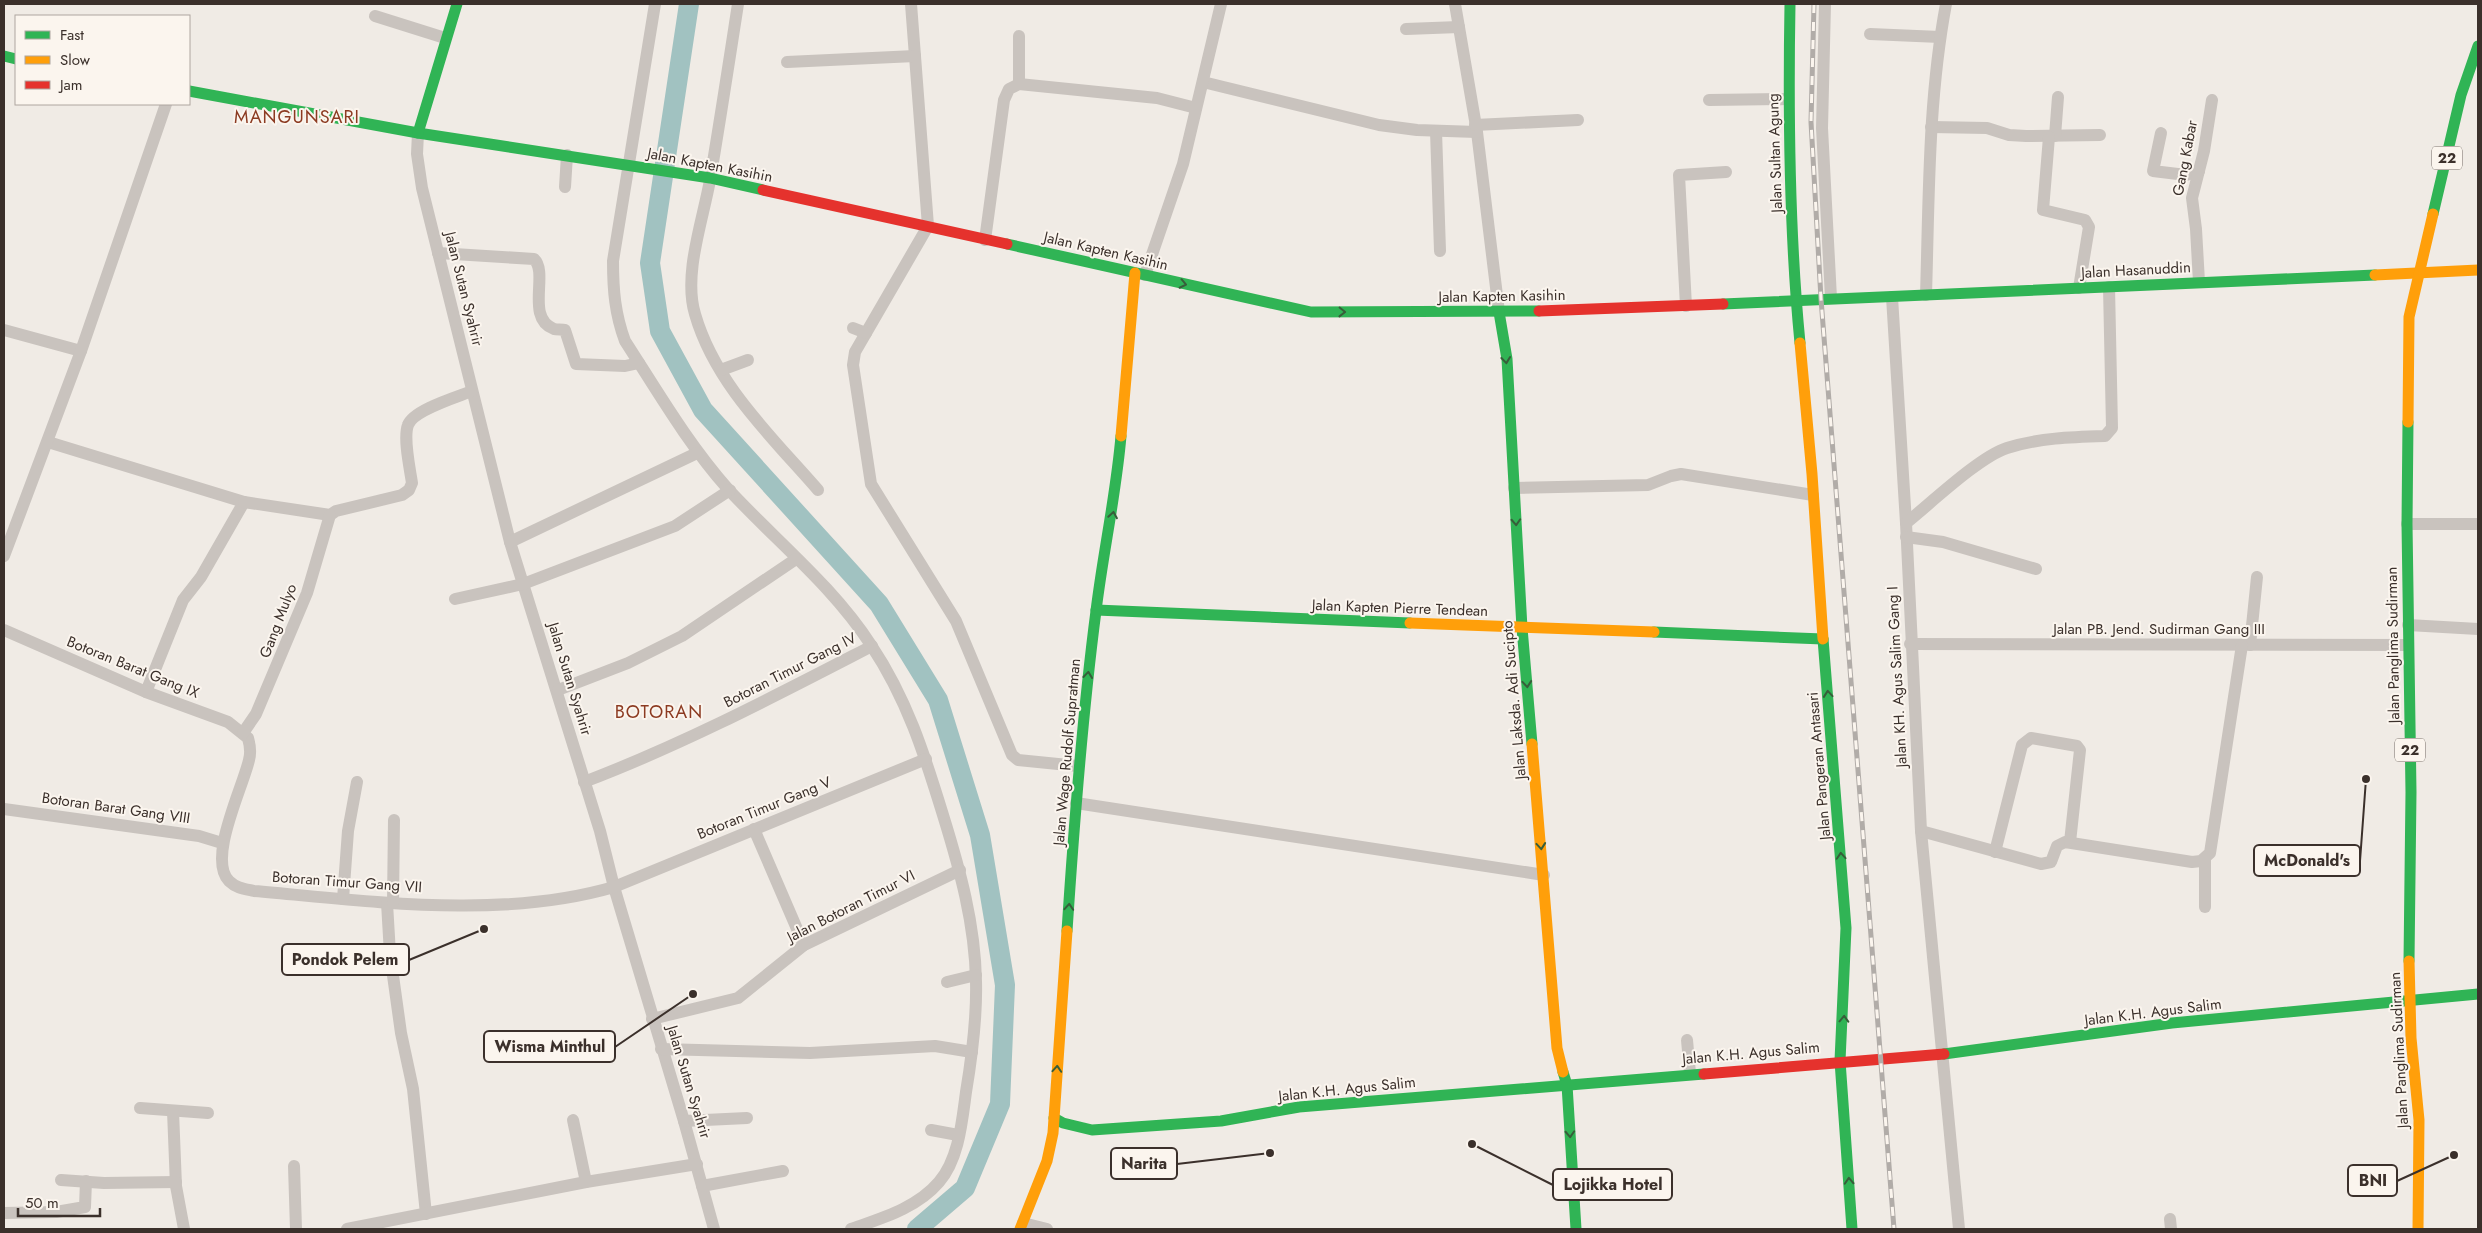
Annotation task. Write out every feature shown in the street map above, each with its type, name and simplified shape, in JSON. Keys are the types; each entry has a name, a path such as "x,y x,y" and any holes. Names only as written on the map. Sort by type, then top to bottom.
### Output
{"main road":[{"path":"418,133 445,38 457,4"},
{"name":"Jalan Sultan Agung","path":"1790,4 1788,99 1796,301"},
{"name":"22","path":"2420,271 2461,95 2478,46"},
{"name":"Jalan Kapten Kasihin","path":"190,91 418,133 708,178 1311,312 1499,312 1796,301"},
{"name":"Jalan Hasanuddin","path":"1796,301 2420,271 2478,270"},
{"name":"Jalan Panglima Sudirman","path":"2418,1229 2418,1120 2411,1038 2409,948 2411,792 2407,524 2409,317 2420,271"},
{"name":"Jalan Wage Rudolf Supratman","path":"1021,1226 1049,1154 1054,1118 1078,766 1096,610 1117,482 1140,274"},
{"name":"Jalan Pangeran Antasari","path":"1796,301 1813,495 1846,928 1840,1061 1852,1229"},
{"name":"Jalan Laksda. Adi Sucipto","path":"1499,312 1506,359 1522,628 1557,1048 1568,1085 1576,1229"},
{"name":"Jalan Kapten Pierre Tendean","path":"1096,610 1823,639"},
{"name":"Jalan K.H. Agus Salim","path":"1054,1118 1070,1126 1092,1130 1221,1121 1299,1107 1690,1073 1943,1054 2172,1023 2478,994"}],"street":[{"path":"655,4 634,165 613,261 614,299 618,322 625,341 697,452 730,490 833,594 872,646 911,715 960,870 973,931 976,975 972,1052 958,1135 946,1174 930,1191 900,1211 851,1229"},
{"path":"738,4 699,228 692,282 694,313 707,346 753,416 818,490"},
{"path":"911,4 928,226 855,352 853,365 871,484 956,621 1012,755 1018,760 1078,766"},
{"path":"1140,274 1183,164 1221,4"},
{"path":"1455,4 1476,128 1499,312"},
{"path":"1825,4 1822,128 1832,298"},
{"path":"1926,296 1931,127 1940,37 1946,4"},
{"path":"375,16 445,38"},
{"path":"1406,29 1459,27"},
{"path":"1870,34 1940,37"},
{"path":"1019,36 1019,84"},
{"path":"787,62 915,56"},
{"path":"1203,82 1342,117 1417,130 1436,131 1578,120"},
{"path":"985,240 1004,100 1009,89 1019,84 1157,98 1196,108"},
{"path":"2058,97 2043,210 2085,220 2089,227 2079,288"},
{"path":"1709,100 1788,99"},
{"name":"Gang Kabar","path":"2198,282 2196,229 2192,198 2204,151 2212,100"},
{"path":"4,556 81,351 166,105"},
{"path":"1931,127 1978,127 2009,135 2100,135"},
{"path":"1436,131 1440,251"},
{"name":"Jalan Sutan Syahrir","path":"418,133 417,154 422,188 510,542 558,690 600,831 614,887 697,1164 714,1229"},
{"path":"2161,133 2153,171 2186,175 2199,171"},
{"path":"565,187 567,155"},
{"path":"1686,306 1679,175 1726,172"},
{"path":"438,253 534,259 540,270 537,302 545,322 554,329 565,330 576,364 625,366 639,363"},
{"path":"1906,523 1979,465 2005,448 2056,438 2105,436 2110,433 2112,428 2110,287"},
{"name":"Jalan KH. Agus Salim Gang I","path":"1892,297 1906,523 1910,644 1921,831 1959,1229"},
{"path":"853,328 866,333"},
{"path":"4,330 81,351"},
{"path":"721,370 748,360"},
{"path":"48,442 244,502 330,515 336,511 402,495 409,490 412,483 406,435 408,424 416,414 472,391"},
{"path":"510,542 697,452"},
{"path":"1514,488 1648,485 1670,476 1681,474 1813,495"},
{"path":"454,599 524,584 675,526 730,490"},
{"path":"146,692 182,600 201,577 244,502"},
{"name":"Gang Mulyo","path":"246,735 307,593 330,515"},
{"path":"2407,524 2478,524"},
{"path":"1906,537 1943,542 2036,569"},
{"path":"558,690 628,663 682,636 796,558"},
{"path":"1921,831 2046,864 2051,862 2060,843 2070,842 2192,862 2205,859 2210,853 2257,577"},
{"path":"2408,625 2478,628"},
{"name":"Botoran Barat Gang IX","path":"4,630 146,692 228,722 246,735"},
{"name":"Jalan PB. Jend. Sudirman Gang III","path":"1910,644 2408,646"},
{"name":"Botoran Timur Gang IV","path":"584,782 647,758 730,719 872,646"},
{"name":"Botoran Timur Gang VII","path":"246,735 250,759 222,843 226,876 228,880 239,888 390,903 512,904 585,896 614,887"},
{"path":"1995,852 2022,745 2031,738 2077,746 2080,750 2070,842"},
{"name":"Botoran Timur Gang V","path":"614,887 926,759"},
{"path":"343,899 348,831 358,782"},
{"path":"1076,803 1544,875"},
{"name":"Botoran Barat Gang VIII","path":"4,809 199,836 222,843"},
{"path":"394,820 390,903 390,954 400,1033 413,1089 426,1214"},
{"path":"754,829 804,944"},
{"path":"2205,859 2205,907"},
{"name":"Jalan Botoran Timur VI","path":"652,1019 738,998 804,944 960,870"},
{"path":"947,982 976,975"},
{"path":"1687,1040 1690,1073"},
{"path":"661,1049 810,1053 935,1046 972,1052"},
{"path":"140,1108 208,1113"},
{"path":"173,1110 176,1182 184,1229"},
{"path":"684,1121 747,1118"},
{"path":"573,1120 586,1182"},
{"path":"931,1130 958,1135"},
{"path":"347,1229 586,1182 697,1164"},
{"path":"294,1166 296,1229"},
{"path":"702,1186 783,1171"},
{"path":"61,1180 104,1183 176,1182"},
{"path":"4,1214 56,1212 85,1207 86,1181"},
{"path":"1021,1226 1047,1229"}],"waterway":[{"path":"689,4 650,263 660,331 703,410 879,604 938,700 980,835 1005,985 1000,1104 965,1188 917,1229"}],"railway":[{"path":"1814,4 1811,122 1821,299 1894,1229"}],"traffic: fast":[{"path":"418,133 457,4"},
{"path":"1790,4 1790,174 1796,301 1800,343"},
{"path":"2433,214 2461,95 2478,46"},
{"path":"4,56 15,59"},
{"path":"190,91 418,133 710,178 763,190"},
{"path":"1007,244 1311,312 1539,311"},
{"path":"1723,304 2375,275"},
{"path":"1499,312 1507,359 1522,628 1532,744"},
{"path":"2408,422 2407,524 2411,792 2409,961"},
{"path":"1067,931 1087,691 1099,589 1121,436"},
{"path":"1096,610 1410,623"},
{"path":"1654,632 1823,639"},
{"path":"1823,639 1846,928 1840,1061 1852,1229"},
{"path":"1944,1054 2172,1023 2478,994"},
{"path":"1563,1072 1567,1085 1576,1229"},
{"path":"1054,1118 1063,1123 1092,1130 1221,1121 1299,1107 1704,1074"}],"traffic: slow":[{"path":"2408,422 2409,317 2433,214"},
{"path":"2375,275 2478,270"},
{"path":"1121,436 1135,273"},
{"path":"1800,343 1812,474 1823,639"},
{"path":"1410,623 1654,632"},
{"path":"1532,744 1557,1048 1563,1072"},
{"path":"1020,1229 1047,1161 1053,1133 1067,931"},
{"path":"2409,961 2411,1038 2419,1120 2418,1229"}],"traffic: jam":[{"path":"763,190 1007,244"},
{"path":"1539,311 1723,304"},
{"path":"1704,1074 1944,1054"}],"place":[{"name":"McDonald's","path":"2366,779"},
{"name":"Pondok Pelem","path":"484,929"},
{"name":"Wisma Minthul","path":"693,994"},
{"name":"Lojikka Hotel","path":"1472,1144"},
{"name":"Narita","path":"1270,1153"},
{"name":"BNI","path":"2454,1155"}],"district":[{"name":"MANGUNSARI","path":"297,117"},
{"name":"BOTORAN","path":"659,712"}]}
